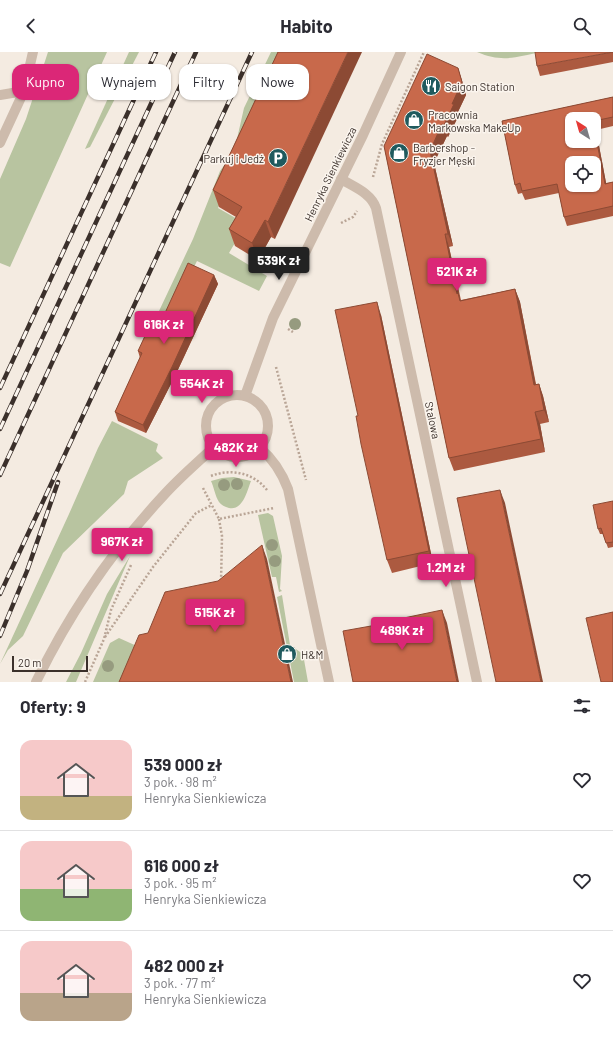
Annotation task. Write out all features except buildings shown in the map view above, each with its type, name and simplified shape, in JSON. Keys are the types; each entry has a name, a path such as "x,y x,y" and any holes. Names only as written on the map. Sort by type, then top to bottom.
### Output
{"street":[{"path":"30,64 33,52"},
{"name":"Henryka Sienkiewicza","path":"245,396 273,318 401,52"},
{"path":"0,95 12,93"},
{"path":"0,142 20,100"},
{"name":"Stalowa","path":"341,179 370,197 376,208 477,682"},
{"path":"233,395 245,396 255,400 262,407 267,417 268,428 266,438 260,448 252,454 242,457 231,457 214,447 208,437 206,426 208,415 214,405 223,398 233,395"},
{"path":"36,682 64,630 105,567 162,496 214,447"},
{"path":"260,448 268,455 277,467 288,489 329,682"}],"path":[{"path":"374,176 382,144 424,52"},
{"path":"340,224 343,221 353,218 356,212"},
{"path":"287,329 293,332"},
{"path":"276,363 276,371 308,486"},
{"path":"206,479 223,472 240,473 252,477 268,492"},
{"path":"203,488 219,519 222,536 221,584"},
{"path":"85,682 104,639 153,566 196,513 212,505"},
{"path":"219,519 274,508"},
{"path":"104,639 111,610 132,563"}],"green space":[{"path":"48,52 107,52 102,64 87,64 87,96 10,267 0,263 0,179 26,119 32,100 79,100 79,64 44,64"},
{"path":"129,52 139,52 133,64 124,64"},
{"path":"271,52 290,52 284,64 265,64"},
{"path":"477,52 541,52 502,58"},
{"path":"107,100 114,100 90,147 85,149"},
{"path":"248,100 268,100 218,208 246,224 229,253 267,276 259,291 197,261 161,333 151,328 193,239 220,171 234,152 244,108"},
{"path":"112,421 158,444 156,451 163,458 128,481 124,494 63,553 23,636 8,650 0,664 98,448"},
{"path":"234,477 251,481 246,495 241,503 234,508 229,508 223,506 219,502 211,481"},
{"path":"268,513 273,516 282,556 280,589 282,591 279,592 276,577 272,577 258,515"},
{"path":"130,556 76,682 66,682 81,653 107,594"},
{"path":"282,595 290,645 303,654 308,682 294,682 277,597"},
{"path":"119,638 139,647 124,682 93,682 110,643"}],"railway":[{"path":"0,388 156,52"},
{"path":"0,429 175,52"},
{"path":"0,475 196,52"},
{"path":"0,594 252,52"},
{"path":"0,636 27,571 58,482"}],"place":[{"name":"Saigon Station","path":"431,86"},
{"name":"Pracownia Markowska MakeUp","path":"414,120"},
{"name":"Barbershop - Fryzjer Męski","path":"399,153"},
{"name":"Parkuj i Jedź","path":"278,158"},
{"name":"H&M","path":"287,654"}]}
